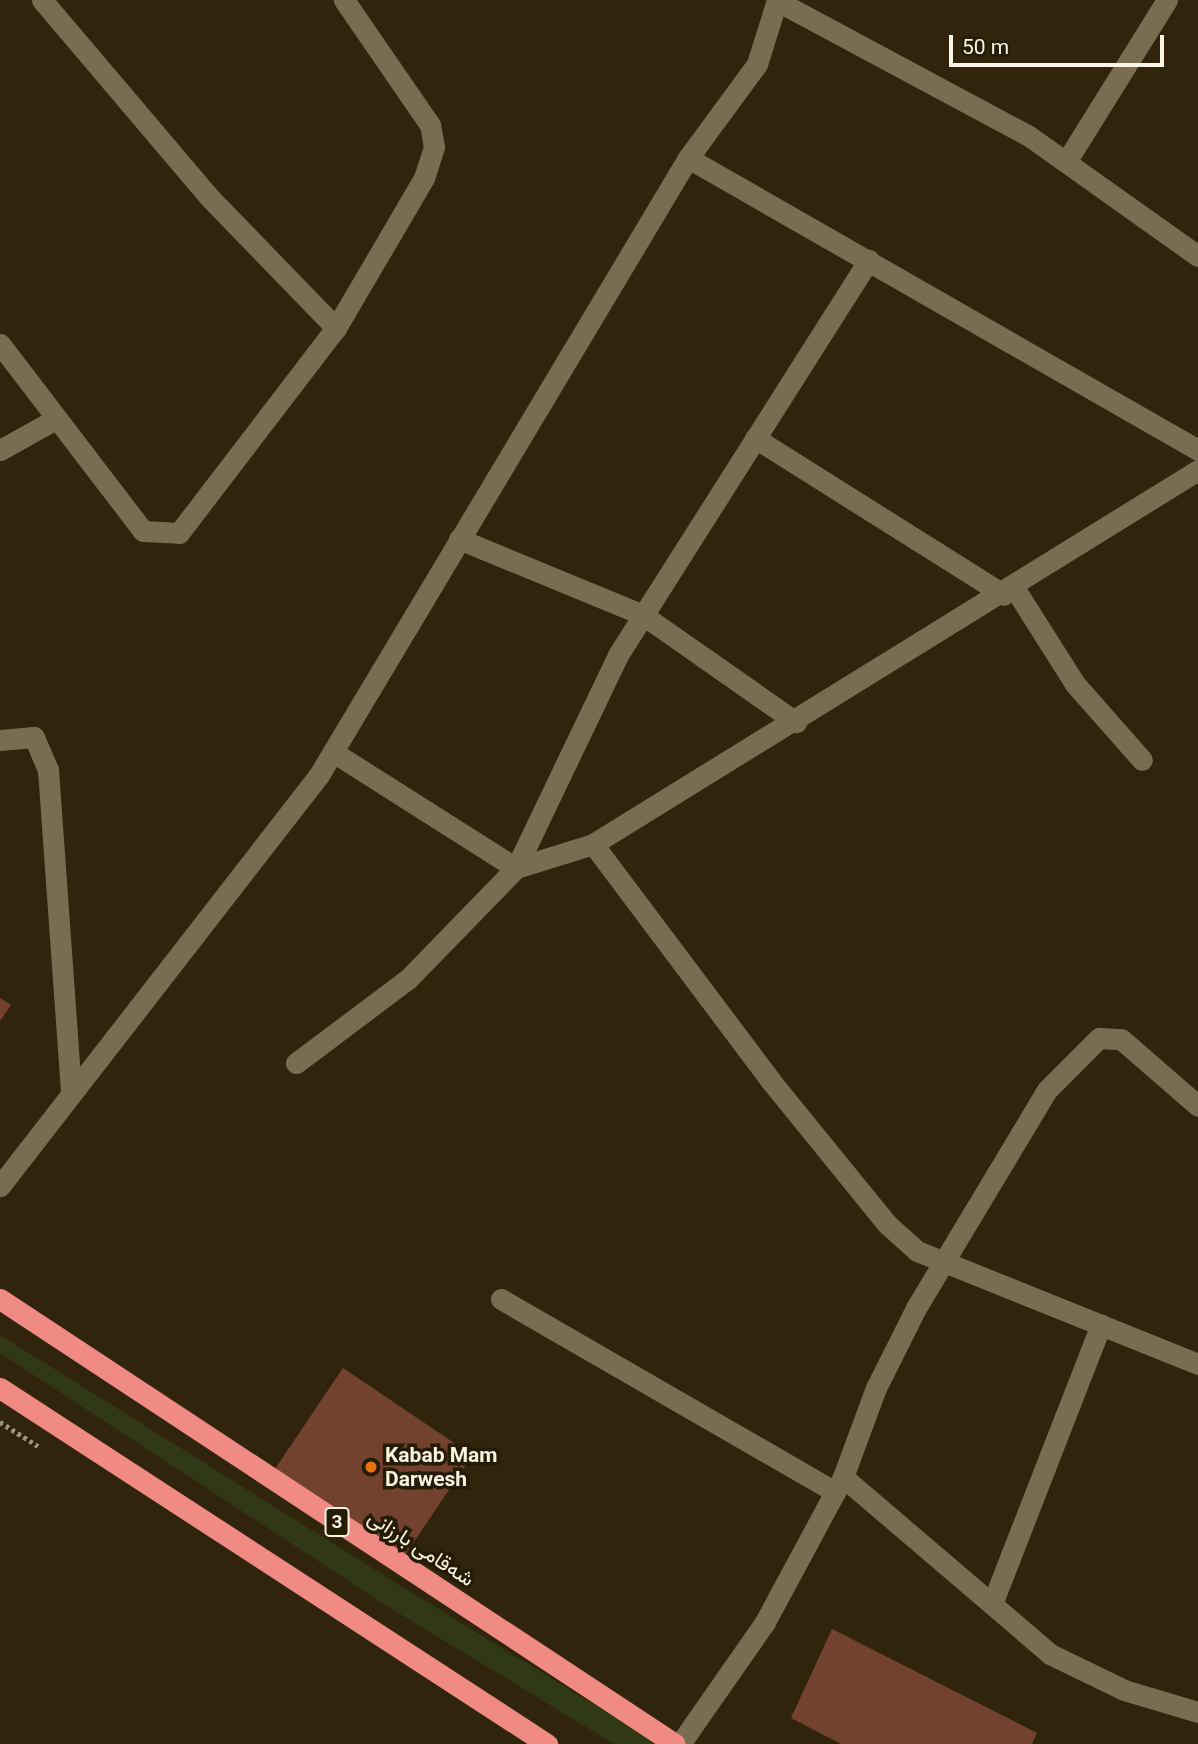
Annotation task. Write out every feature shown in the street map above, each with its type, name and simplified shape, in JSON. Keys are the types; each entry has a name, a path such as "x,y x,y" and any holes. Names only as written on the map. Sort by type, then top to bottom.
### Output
{"highway":[{"name":"شەقامی بارزانی","path":"0,1299 678,1744"},
{"path":"0,1388 547,1744"}],"street":[{"path":"42,0 211,199 336,328"},
{"path":"0,344 54,421 144,531 179,533 336,328 424,178 434,147 430,125 344,0"},
{"path":"1066,162 1167,0"},
{"path":"0,1186 333,752 688,158 757,64 779,2 1029,136 1198,256"},
{"path":"688,158 1198,450"},
{"path":"296,1062 408,979 516,868 643,615 869,260"},
{"path":"0,450 54,421"},
{"path":"755,438 1010,592 1075,684 1142,760"},
{"path":"333,752 516,868 593,844 1010,592 1198,470"},
{"path":"459,539 643,615 796,722"},
{"path":"0,740 34,737 48,770 71,1091"},
{"path":"593,844 887,1224 917,1251 1198,1364"},
{"path":"678,1744 765,1622 839,1484 876,1388 1047,1090 1099,1038 1121,1039 1198,1106"},
{"path":"501,1299 839,1484 992,1604 1050,1654 1124,1690 1198,1712"},
{"path":"992,1604 1101,1325"}],"green space":[{"path":"0,1335 658,1744 614,1744 387,1606 0,1353"}],"building":[{"path":"0,998 11,1005 0,1021"},
{"name":"Kabab Mam Darwesh","path":"343,1368 472,1455 399,1565 269,1477"},
{"path":"832,1629 1037,1733 1032,1744 841,1744 791,1718"}],"place":[{"name":"Kabab Mam Darwesh","path":"371,1467"}]}
